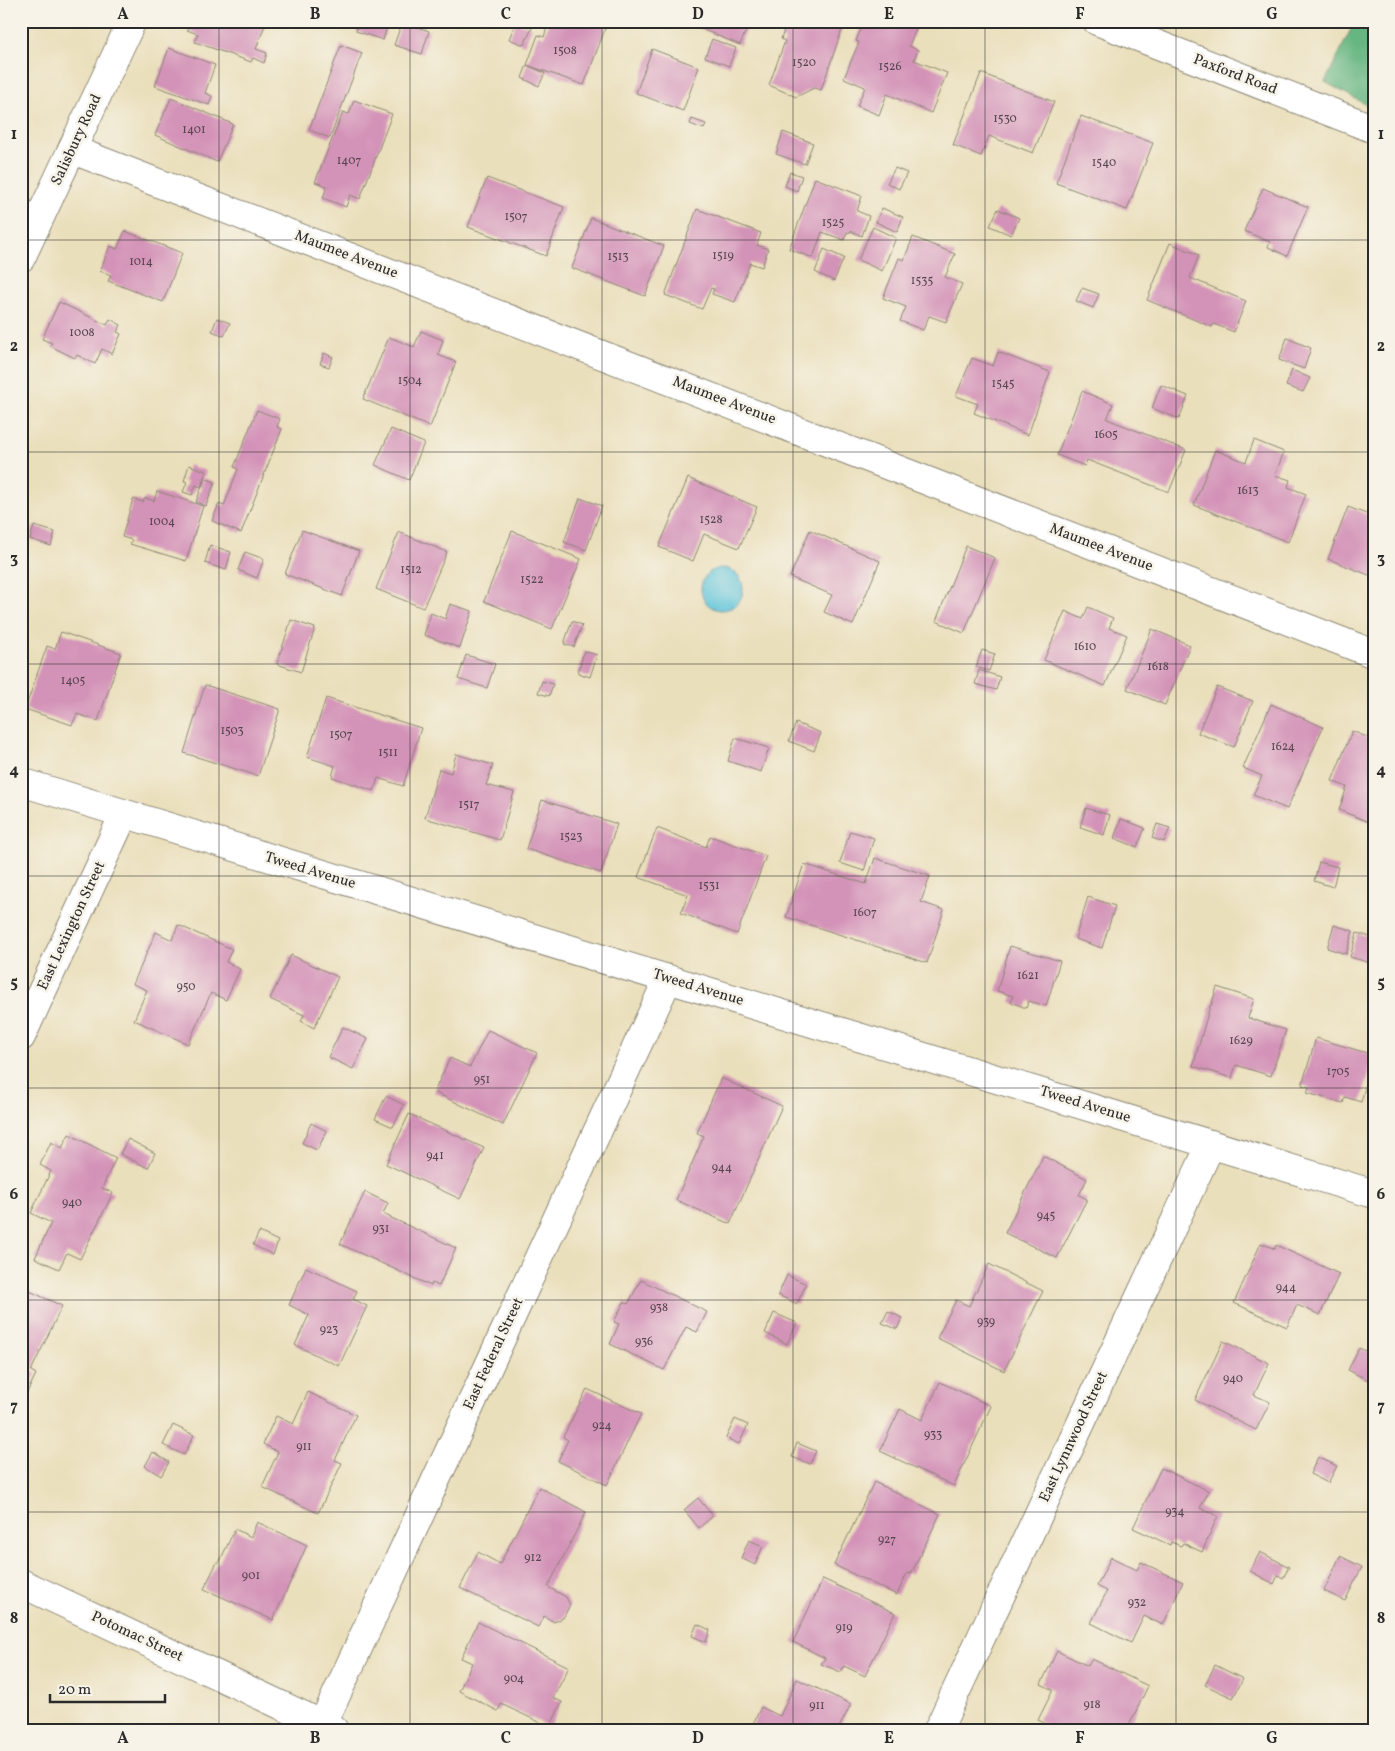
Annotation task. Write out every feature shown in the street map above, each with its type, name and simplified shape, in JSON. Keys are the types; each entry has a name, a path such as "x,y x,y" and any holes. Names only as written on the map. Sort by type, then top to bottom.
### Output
{"street":[{"name":"Salisbury Road","path":"21,258 132,21"},
{"name":"Paxford Road","path":"1097,21 1374,129"},
{"name":"Maumee Avenue","path":"73,150 1374,654"},
{"name":"Tweed Avenue","path":"21,782 1374,1194"},
{"name":"East Lexington Street","path":"21,1037 124,814"},
{"name":"East Federal Street","path":"325,1728 668,979"},
{"name":"East Lynnwood Street","path":"938,1730 1211,1144"},
{"name":"Potomac Street","path":"21,1583 325,1728"}],"green space":[{"path":"1355,21 1374,21 1374,109 1325,82"}],"water":[{"path":"722,568 737,574 743,589 737,604 722,610 707,604 701,589 707,574"}],"building":[{"path":"191,21 256,21 265,25 256,49 267,53 264,63 253,58 251,62 195,42 198,34 187,30"},
{"path":"359,21 389,21 383,40 356,31"},
{"path":"549,21 608,21 584,85 527,65 538,35 544,37"},
{"path":"682,21 750,21 740,45"},
{"path":"787,21 845,21 821,90 814,88 796,97 769,85 785,41 781,39"},
{"path":"864,21 919,21 909,46 918,50 914,60 947,73 931,113 887,94 879,115 857,106 865,87 844,78 859,42 856,41"},
{"path":"402,22 429,31 422,54 394,45"},
{"path":"516,22 532,28 524,45 509,39"},
{"path":"712,39 736,48 729,66 705,57"},
{"path":"341,45 362,53 330,138 309,130"},
{"path":"169,48 215,65 205,93 212,96 209,105 155,86"},
{"path":"652,49 699,67 683,111 636,93"},
{"path":"527,65 545,73 539,86 522,78"},
{"path":"981,73 1054,102 1033,153 989,136 981,156 953,145"},
{"path":"171,98 233,124 217,162 155,135"},
{"path":"354,100 392,114 360,199 350,195 346,207 323,198 327,186 315,182 343,112 349,114"},
{"path":"1081,116 1153,143 1127,210 1056,183"},
{"path":"692,119 706,124 704,129 690,124"},
{"path":"783,132 813,143 805,164 776,154"},
{"path":"895,168 907,173 899,189 887,183"},
{"path":"790,172 802,176 797,191 785,186"},
{"path":"487,178 564,207 546,256 468,227"},
{"path":"815,178 862,196 857,211 869,216 862,236 850,231 849,233 847,232 844,240 822,232 813,258 789,249"},
{"path":"1263,188 1308,207 1287,256 1268,247 1270,242 1244,231"},
{"path":"882,208 903,217 897,232 876,222"},
{"path":"697,209 761,233 757,245 768,249 762,267 750,263 735,302 712,294 714,289 711,288 702,309 665,295"},
{"path":"998,209 1019,218 1011,235 990,226"},
{"path":"591,218 664,246 645,296 572,268"},
{"path":"873,227 896,238 882,271 858,260"},
{"path":"125,231 182,253 163,302 108,281 111,275 100,271 110,246 117,249"},
{"path":"913,237 955,254 945,277 962,284 946,322 929,316 923,330 900,321 906,307 883,298 899,258 904,260"},
{"path":"1170,243 1199,255 1190,278 1246,301 1234,332 1214,324 1212,327 1147,300"},
{"path":"824,249 844,258 834,281 815,272"},
{"path":"1082,288 1099,294 1093,308 1076,301"},
{"path":"59,302 107,325 110,319 121,325 117,332 121,334 112,354 102,349 95,364 77,355 75,358 50,346 52,343 42,339"},
{"path":"217,318 230,323 224,336 212,331"},
{"path":"421,331 443,340 438,355 456,362 430,427 363,399 389,337 414,347"},
{"path":"1287,338 1311,348 1304,369 1279,360"},
{"path":"998,352 1050,372 1028,435 974,413 978,404 956,396 972,358 993,366"},
{"path":"324,353 333,357 329,367 320,364"},
{"path":"1292,370 1310,378 1303,392 1286,386"},
{"path":"1161,385 1188,396 1179,419 1152,408"},
{"path":"1082,391 1113,404 1107,419 1186,450 1169,492 1087,460 1085,466 1057,455"},
{"path":"257,410 280,419 277,427 282,429 241,533 212,521 219,504 224,506 238,469 234,467"},
{"path":"391,429 424,443 409,480 375,465"},
{"path":"1254,440 1284,452 1275,475 1290,480 1288,487 1306,494 1288,542 1194,505 1215,450 1246,462"},
{"path":"189,465 206,471 201,487 196,485 192,495 183,492 187,482 184,481"},
{"path":"205,478 215,482 206,506 196,502"},
{"path":"688,478 757,507 739,548 704,534 693,561 659,547"},
{"path":"157,491 203,506 186,561 130,544 132,540 122,537 133,499 143,502 145,498 154,501"},
{"path":"580,498 602,506 586,550 564,542"},
{"path":"1348,507 1374,517 1374,577 1328,559"},
{"path":"34,526 55,532 51,546 30,539"},
{"path":"302,530 359,551 342,596 285,574"},
{"path":"810,530 880,561 853,625 824,612 832,595 790,577"},
{"path":"512,531 581,559 552,629 484,601"},
{"path":"399,532 447,552 423,608 376,589"},
{"path":"210,545 231,552 226,570 205,563"},
{"path":"966,546 995,558 964,633 936,621"},
{"path":"245,552 264,559 257,578 238,570"},
{"path":"450,604 472,611 460,648 424,635 431,613 445,619"},
{"path":"1088,607 1113,618 1109,628 1127,635 1105,686 1044,660 1065,611 1083,619"},
{"path":"291,620 315,628 301,672 277,664"},
{"path":"572,621 582,625 574,647 564,644"},
{"path":"1152,629 1190,645 1165,705 1127,689"},
{"path":"61,632 121,653 98,721 77,714 72,725 25,709 47,646 55,649"},
{"path":"982,650 995,654 989,671 976,667"},
{"path":"584,651 597,655 590,677 578,673"},
{"path":"466,655 495,664 487,688 458,679"},
{"path":"979,670 1000,677 996,690 975,684"},
{"path":"542,681 553,684 549,696 538,693"},
{"path":"205,685 280,709 258,776 184,753"},
{"path":"1217,687 1253,701 1234,747 1198,733"},
{"path":"326,698 421,728 403,786 378,778 374,791 332,777 335,766 307,757"},
{"path":"1271,704 1323,727 1287,809 1253,795 1262,776 1243,768"},
{"path":"796,723 821,733 814,751 789,741"},
{"path":"1352,731 1374,740 1374,824 1339,810 1347,787 1332,781"},
{"path":"735,738 769,748 761,772 728,761"},
{"path":"456,754 493,765 486,785 514,792 500,840 425,818 439,769 451,773"},
{"path":"542,800 617,824 601,873 526,849"},
{"path":"1086,808 1110,815 1104,835 1080,827"},
{"path":"1121,819 1145,828 1137,847 1114,838"},
{"path":"1157,824 1170,828 1164,842 1152,838"},
{"path":"657,828 706,847 710,836 766,856 737,934 681,913 688,895 638,877"},
{"path":"850,831 874,838 864,871 840,863"},
{"path":"875,858 930,876 921,902 944,910 927,963 786,917 804,864 866,884"},
{"path":"1319,862 1338,867 1333,887 1314,881"},
{"path":"1088,897 1115,906 1102,948 1075,939"},
{"path":"178,925 232,949 226,962 240,969 226,1000 211,993 188,1044 134,1020 147,990 133,984 156,932 172,940"},
{"path":"1334,925 1353,931 1346,954 1327,948"},
{"path":"1357,933 1374,938 1374,964 1350,957"},
{"path":"1010,946 1060,961 1046,1006 1029,1001 1026,1008 1011,1002 1013,996 997,991"},
{"path":"291,955 338,977 314,1028 301,1021 304,1015 270,999"},
{"path":"1217,987 1254,999 1248,1018 1286,1030 1271,1076 1236,1065 1232,1078 1193,1066"},
{"path":"343,1027 368,1039 353,1069 328,1057"},
{"path":"488,1030 537,1053 503,1125 434,1092 450,1058 470,1067"},
{"path":"1316,1038 1374,1055 1361,1102 1345,1097 1343,1103 1307,1093 1309,1087 1302,1085"},
{"path":"721,1078 782,1106 730,1224 676,1200 704,1136 697,1133"},
{"path":"386,1096 404,1105 393,1127 375,1119"},
{"path":"409,1114 484,1148 460,1199 386,1164"},
{"path":"311,1123 327,1131 317,1150 302,1143"},
{"path":"69,1134 116,1158 102,1188 113,1193 80,1259 67,1253 59,1269 35,1258 51,1223 31,1213 51,1171 40,1165 51,1142 62,1148"},
{"path":"128,1139 155,1153 148,1168 120,1154"},
{"path":"1043,1156 1087,1179 1079,1195 1087,1199 1057,1258 1005,1233"},
{"path":"365,1192 388,1203 383,1214 456,1248 439,1286 432,1283 431,1286 340,1244"},
{"path":"259,1232 278,1241 273,1255 253,1245"},
{"path":"1261,1243 1275,1249 1276,1245 1339,1274 1320,1315 1297,1305 1287,1327 1234,1303"},
{"path":"989,1264 1043,1291 1004,1371 937,1338 956,1300 969,1306"},
{"path":"306,1267 357,1291 353,1299 367,1306 339,1366 295,1345 309,1315 289,1305"},
{"path":"787,1275 806,1284 797,1304 778,1295"},
{"path":"641,1280 707,1312 697,1332 686,1327 664,1370 610,1344 619,1324 614,1322 624,1302 628,1304"},
{"path":"21,1287 62,1306 31,1371 36,1374 21,1405"},
{"path":"888,1311 902,1318 897,1329 882,1323"},
{"path":"774,1313 797,1323 787,1344 765,1333"},
{"path":"1223,1341 1269,1363 1254,1395 1270,1402 1256,1430 1195,1400"},
{"path":"1359,1348 1374,1355 1374,1383 1348,1370"},
{"path":"940,1382 991,1406 954,1486 880,1451 900,1409 922,1420"},
{"path":"587,1389 641,1414 607,1485 558,1461 568,1440 563,1437"},
{"path":"308,1392 356,1415 335,1460 342,1463 318,1513 262,1487 278,1452 263,1444 276,1416 293,1424"},
{"path":"735,1419 748,1425 739,1444 726,1438"},
{"path":"173,1425 194,1435 184,1455 163,1445"},
{"path":"797,1443 816,1451 810,1464 792,1457"},
{"path":"153,1452 169,1462 161,1476 145,1466"},
{"path":"1318,1457 1337,1466 1328,1483 1310,1474"},
{"path":"1161,1468 1209,1491 1200,1508 1218,1516 1202,1552 1183,1543 1181,1546 1171,1542 1170,1545 1133,1528"},
{"path":"874,1482 940,1514 911,1574 907,1573 897,1595 834,1565"},
{"path":"539,1487 586,1512 548,1587 566,1597 570,1605 563,1618 554,1622 544,1616 538,1627 460,1588 478,1552 500,1564"},
{"path":"698,1498 713,1516 699,1528 684,1510"},
{"path":"257,1522 307,1545 273,1620 204,1589 235,1529 251,1537"},
{"path":"749,1540 763,1546 755,1565 741,1558"},
{"path":"1260,1552 1289,1567 1283,1578 1278,1575 1274,1584 1250,1571"},
{"path":"1340,1556 1362,1567 1345,1601 1324,1591"},
{"path":"1111,1557 1137,1570 1141,1562 1183,1582 1163,1625 1144,1616 1131,1643 1091,1623 1107,1591 1097,1586"},
{"path":"823,1579 895,1613 865,1676 844,1666 841,1672 821,1664 825,1658 793,1642"},
{"path":"478,1622 569,1667 553,1698 562,1702 550,1727 501,1704 498,1711 459,1691 472,1663 461,1658"},
{"path":"697,1624 710,1630 706,1642 692,1636"},
{"path":"1057,1651 1088,1666 1092,1659 1148,1686 1127,1730 1059,1730 1038,1720 1053,1690 1041,1684"},
{"path":"1215,1665 1243,1679 1233,1698 1205,1685"},
{"path":"797,1679 851,1704 838,1730 750,1730 761,1707 780,1716"}]}
